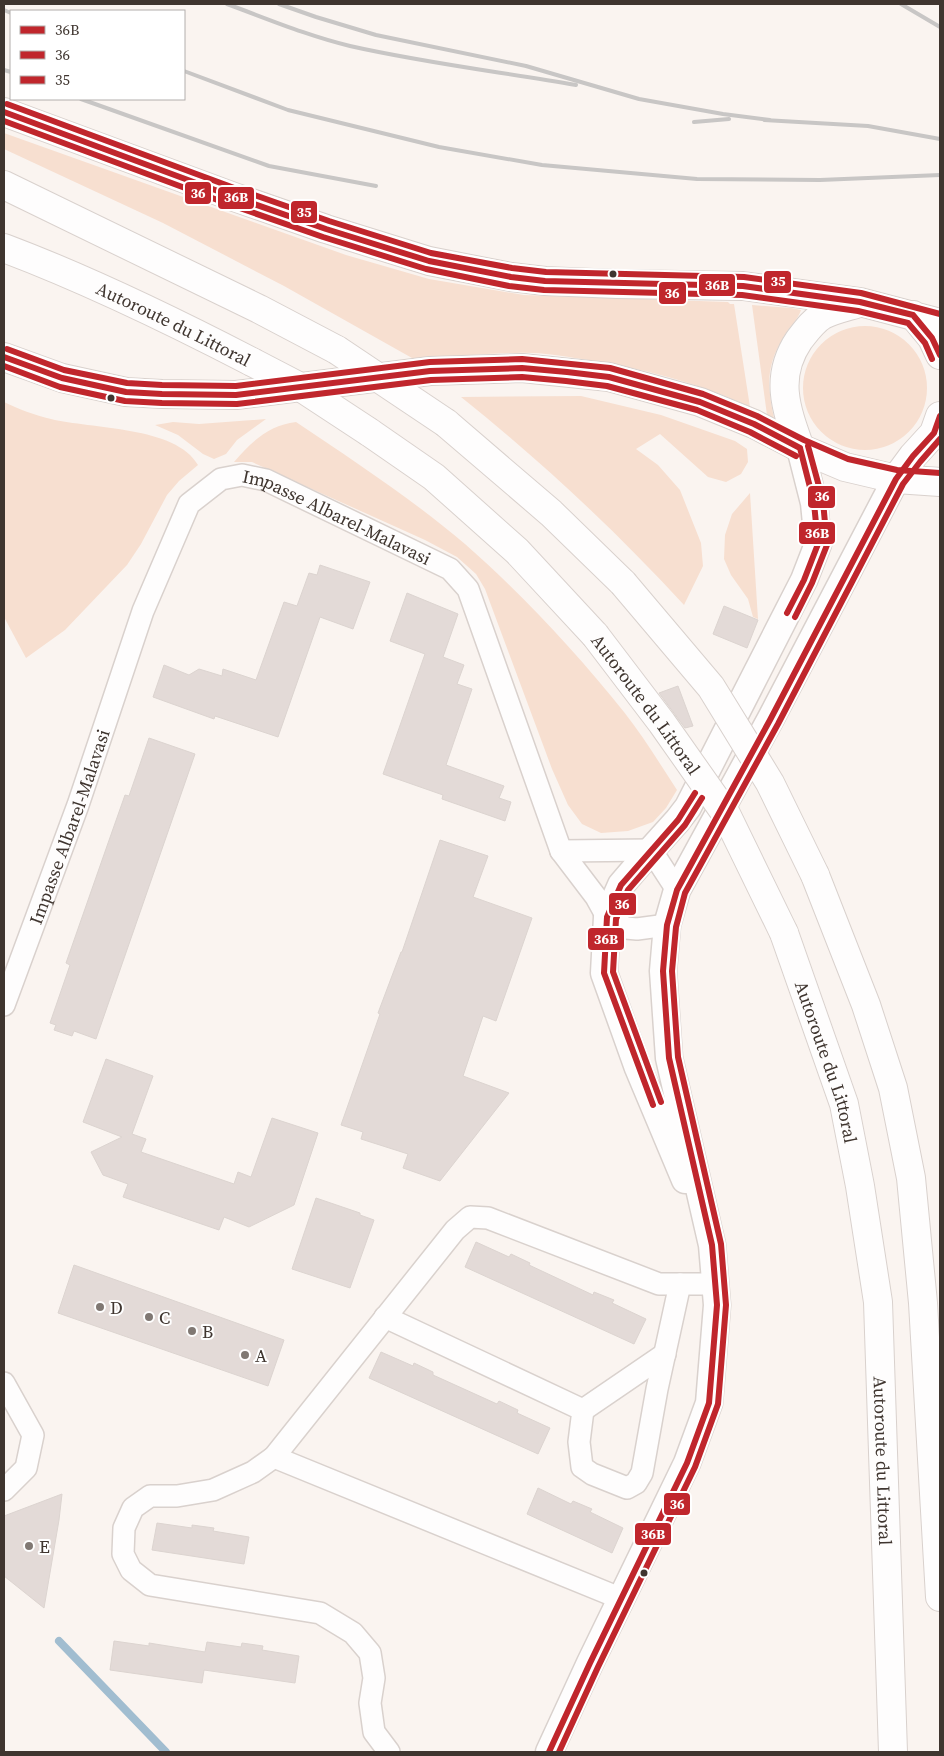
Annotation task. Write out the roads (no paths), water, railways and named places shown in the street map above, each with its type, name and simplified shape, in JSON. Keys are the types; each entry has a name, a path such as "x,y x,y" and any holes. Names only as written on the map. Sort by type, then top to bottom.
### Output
{"main road":[{"path":"4,112 234,197 326,229 430,261 511,277 545,281 743,286 860,302 940,323"},
{"path":"4,185 259,309 337,350 446,422 551,514 622,583 711,687 770,783 815,875 866,1005 893,1088 911,1178 923,1303 940,1597"},
{"name":"Autoroute du Littoral","path":"4,248 171,319 302,388 434,477 517,551 595,635 662,723 726,814 784,933 844,1104 860,1186 878,1302 893,1752"},
{"path":"800,448 791,423 783,387 785,370 793,350 808,328 824,315 860,302"},
{"path":"913,315 932,338 940,355"},
{"path":"4,358 62,378 126,392 162,394 236,395 430,371 522,368 609,377 656,388 700,402 754,424 800,448 846,467 896,479 940,482"},
{"path":"896,479 913,456 934,433 940,416"}],"street":[{"path":"712,1245 638,1068 604,973 607,917 622,886 688,806 804,580 818,544 814,503 800,448"},
{"name":"Impasse Albarel-Malavasi","path":"4,1005 78,805 143,611 189,504 221,479 242,475 266,480 450,569 468,589 561,851 596,897 607,917"},
{"path":"549,1752 687,1463 708,1403 718,1306 712,1245 669,1058 663,971 667,925 676,890 770,720 896,479"},
{"path":"561,851 651,850"},
{"path":"651,850 676,890"},
{"path":"607,917 626,928 637,930 667,925"},
{"path":"389,1752 374,1732 370,1703 374,1678 370,1653 353,1633 320,1613 150,1585 131,1570 123,1554 124,1528 133,1508 150,1496 177,1496 213,1490 253,1472 274,1457 455,1230 470,1217 488,1218 658,1284 715,1284"},
{"path":"583,1410 580,1442 582,1467 592,1474 627,1488 636,1483 642,1473 680,1284"},
{"path":"385,1317 583,1410"},
{"path":"583,1410 665,1354"},
{"path":"4,1383 33,1435 26,1468 4,1490"},
{"path":"274,1457 622,1598"}],"waterway":[{"path":"59,1641 166,1752"}],"railway":[{"path":"227,4 303,32 350,46 576,85"},
{"path":"279,4 376,35 526,66 639,99 723,114 770,120"},
{"path":"901,4 940,27"},
{"path":"4,10 10,13"},
{"path":"4,70 10,72"},
{"path":"185,71 288,110 439,147 542,165 697,179 820,180 940,175"},
{"path":"84,100 269,166 376,186"},
{"path":"694,122 729,119"},
{"path":"764,120 868,126 940,139"}],"place":[{"name":"D","path":"100,1307"},
{"name":"C","path":"149,1317"},
{"name":"B","path":"192,1331"},
{"name":"A","path":"245,1355"},
{"name":"E","path":"29,1546"}]}
